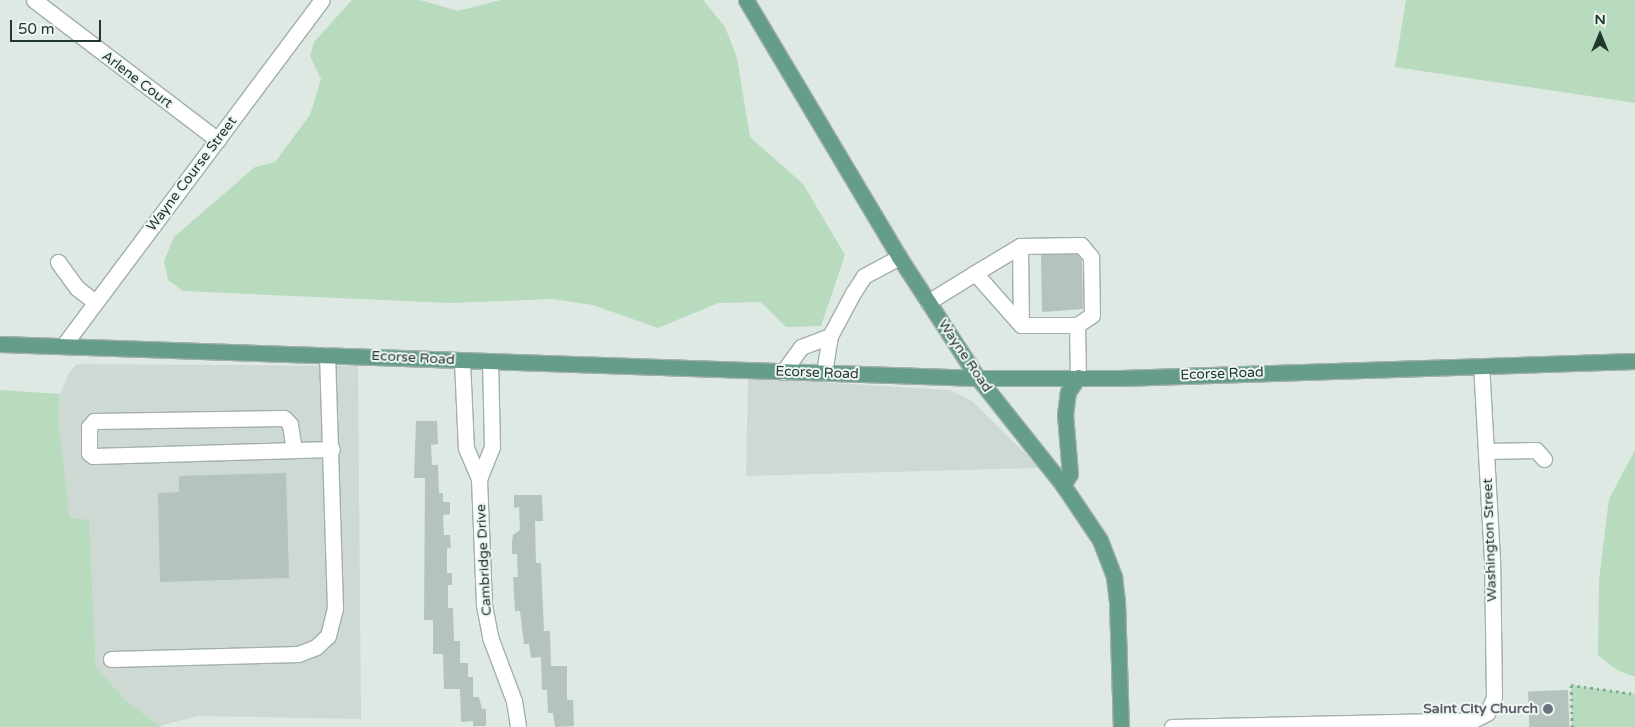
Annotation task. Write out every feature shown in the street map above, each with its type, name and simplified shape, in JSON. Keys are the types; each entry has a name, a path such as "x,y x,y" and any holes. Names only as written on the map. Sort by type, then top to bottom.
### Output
{"main road":[{"name":"Wayne Road","path":"746,0 899,257 928,302 978,378 1064,485 1100,540 1114,577 1117,601 1121,727"},
{"name":"Ecorse Road","path":"0,344 978,378 1078,377 1635,361"},
{"path":"1064,485 1070,474 1065,415 1068,392 1078,377"}],"street":[{"name":"Arlene Court","path":"34,0 218,140"},
{"name":"Wayne Course Street","path":"62,346 322,0"},
{"path":"928,302 975,273 1020,246 1081,245 1088,250 1092,315 1076,325 1021,325 975,273"},
{"path":"1020,246 1021,325"},
{"path":"824,373 830,336 864,276 899,257"},
{"path":"58,262 76,288 95,302"},
{"path":"1076,325 1078,377"},
{"path":"783,372 800,347 830,336"},
{"path":"111,659 298,654 324,642 333,626 335,608 332,449 327,355"},
{"name":"Cambridge Drive","path":"462,361 466,448 479,478 484,605 490,637 514,701 518,727"},
{"name":"Cambridge Drive","path":"479,478 492,448 490,362"},
{"name":"Washington Street","path":"1172,727 1473,720 1488,713 1494,697 1487,451 1480,366"},
{"path":"294,450 290,424 284,418 94,421 89,427 89,453 93,456 332,449"},
{"path":"1487,451 1536,450 1544,459"}],"path":[{"path":"1572,727 1571,685 1635,694"}],"shaded area":[{"path":"77,364 358,366 361,719 197,716 160,726 125,700 96,667 89,521 70,518 58,420 60,394 69,373"},
{"path":"748,378 950,390 972,401 1040,468 746,476"}],"green space":[{"path":"352,0 420,0 458,11 501,0 703,0 725,27 737,58 750,137 803,184 845,255 821,326 786,327 761,302 718,303 658,328 593,305 552,299 450,303 183,291 168,280 164,261 174,237 255,167 275,162 310,115 321,79 310,56 314,42"},
{"path":"1406,0 1635,0 1635,103 1395,67"},
{"path":"0,390 60,394 58,420 70,518 89,520 96,667 125,700 161,727 0,727"},
{"path":"1635,450 1635,677 1617,670 1598,655 1599,580 1609,499"},
{"path":"1571,685 1635,694 1635,727 1572,727"}],"building":[{"path":"1077,254 1082,260 1083,309 1042,312 1041,255"},
{"path":"416,421 437,421 438,444 431,445 432,465 438,465 439,493 443,493 443,502 450,502 450,514 443,515 444,535 450,535 451,548 447,548 447,573 452,573 452,585 448,585 448,608 453,608 454,641 460,641 460,663 468,663 468,677 473,677 473,697 479,697 482,709 486,709 486,726 473,726 473,721 461,722 460,689 444,689 443,654 433,654 433,620 424,620 425,478 414,478"},
{"path":"286,473 289,578 160,582 158,493 179,492 179,476"},
{"path":"514,495 542,495 543,521 535,521 536,563 541,563 544,631 550,631 551,666 567,666 567,700 573,700 574,726 555,727 553,713 548,713 547,690 542,690 541,657 531,658 529,644 524,644 520,611 515,611 513,577 518,577 517,554 512,554 512,542 513,535 520,530 519,507 514,508"},
{"name":"Saint City Church","path":"1568,690 1569,727 1529,727 1528,691"}],"place":[{"name":"Saint City Church","path":"1548,709"}]}
